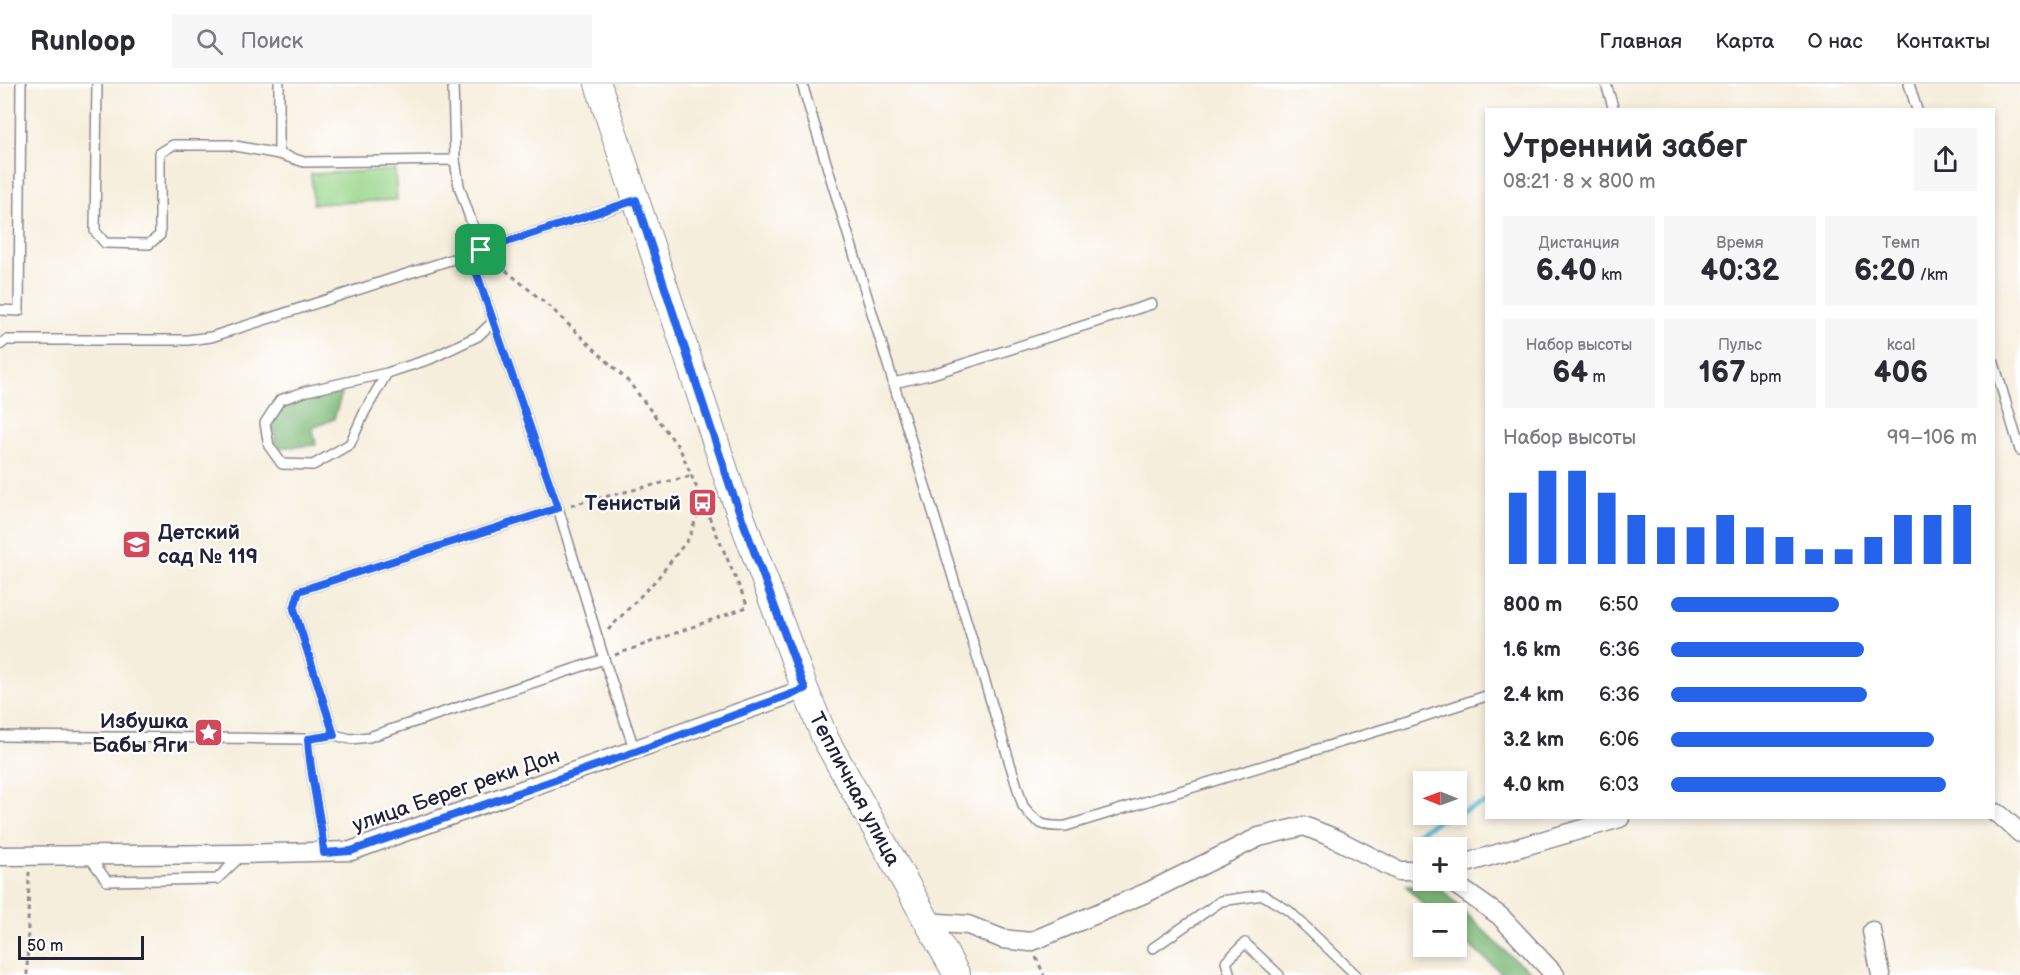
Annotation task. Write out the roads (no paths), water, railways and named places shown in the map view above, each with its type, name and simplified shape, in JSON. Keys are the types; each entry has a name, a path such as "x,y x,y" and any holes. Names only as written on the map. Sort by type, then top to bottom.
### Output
{"street":[{"name":"Тепличная улица","path":"598,84 731,489 805,689 825,738 957,975"},
{"name":"улица Берег реки Дон","path":"0,856 351,851 635,752 805,689"},
{"path":"1995,812 2020,833"},
{"path":"1467,863 1617,819"},
{"path":"926,921 968,925 1003,939 1029,942 1148,892 1259,837 1304,826 1334,838 1398,871 1413,871"},
{"path":"1465,891 1500,916 1555,975"},
{"path":"1872,931 1881,975"}],"lane":[{"path":"0,310 19,310 21,84"},
{"path":"97,84 95,231 105,243 149,244 160,235 160,153 173,145 230,145 279,154 304,162 455,160"},
{"path":"279,84 279,154"},
{"path":"453,84 455,160 459,186 481,250"},
{"path":"802,84 1023,807 1033,819 1046,827 1066,826 1485,696"},
{"path":"1606,84 1613,108"},
{"path":"1909,84 1916,108"},
{"path":"0,345 6,340 188,340 211,337 636,200"},
{"path":"470,254 558,508 635,752"},
{"path":"893,383 928,375 1152,304"},
{"path":"387,373 365,411 350,444 313,465 282,464 269,446 265,423 280,400 307,391 387,373 430,359 478,336 494,321"},
{"path":"1995,366 2020,450"},
{"path":"334,735 294,609 299,591 558,508"},
{"path":"0,736 308,739 334,735 351,739 369,737 604,659"},
{"path":"308,739 309,758 322,822 324,853"},
{"path":"88,855 107,881 217,879 243,854"},
{"path":"1154,948 1221,901 1263,895 1289,911 1356,975"},
{"path":"1230,975 1226,962 1245,943 1279,975"}],"waterway":[{"path":"1467,810 1485,803"},
{"path":"1414,835 1430,825"}],"place":[{"name":"Тенистый","path":"702,503"},
{"name":"Детский сад № 119","path":"137,544"},
{"name":"Избушка Бабы Яги","path":"209,733"}]}
